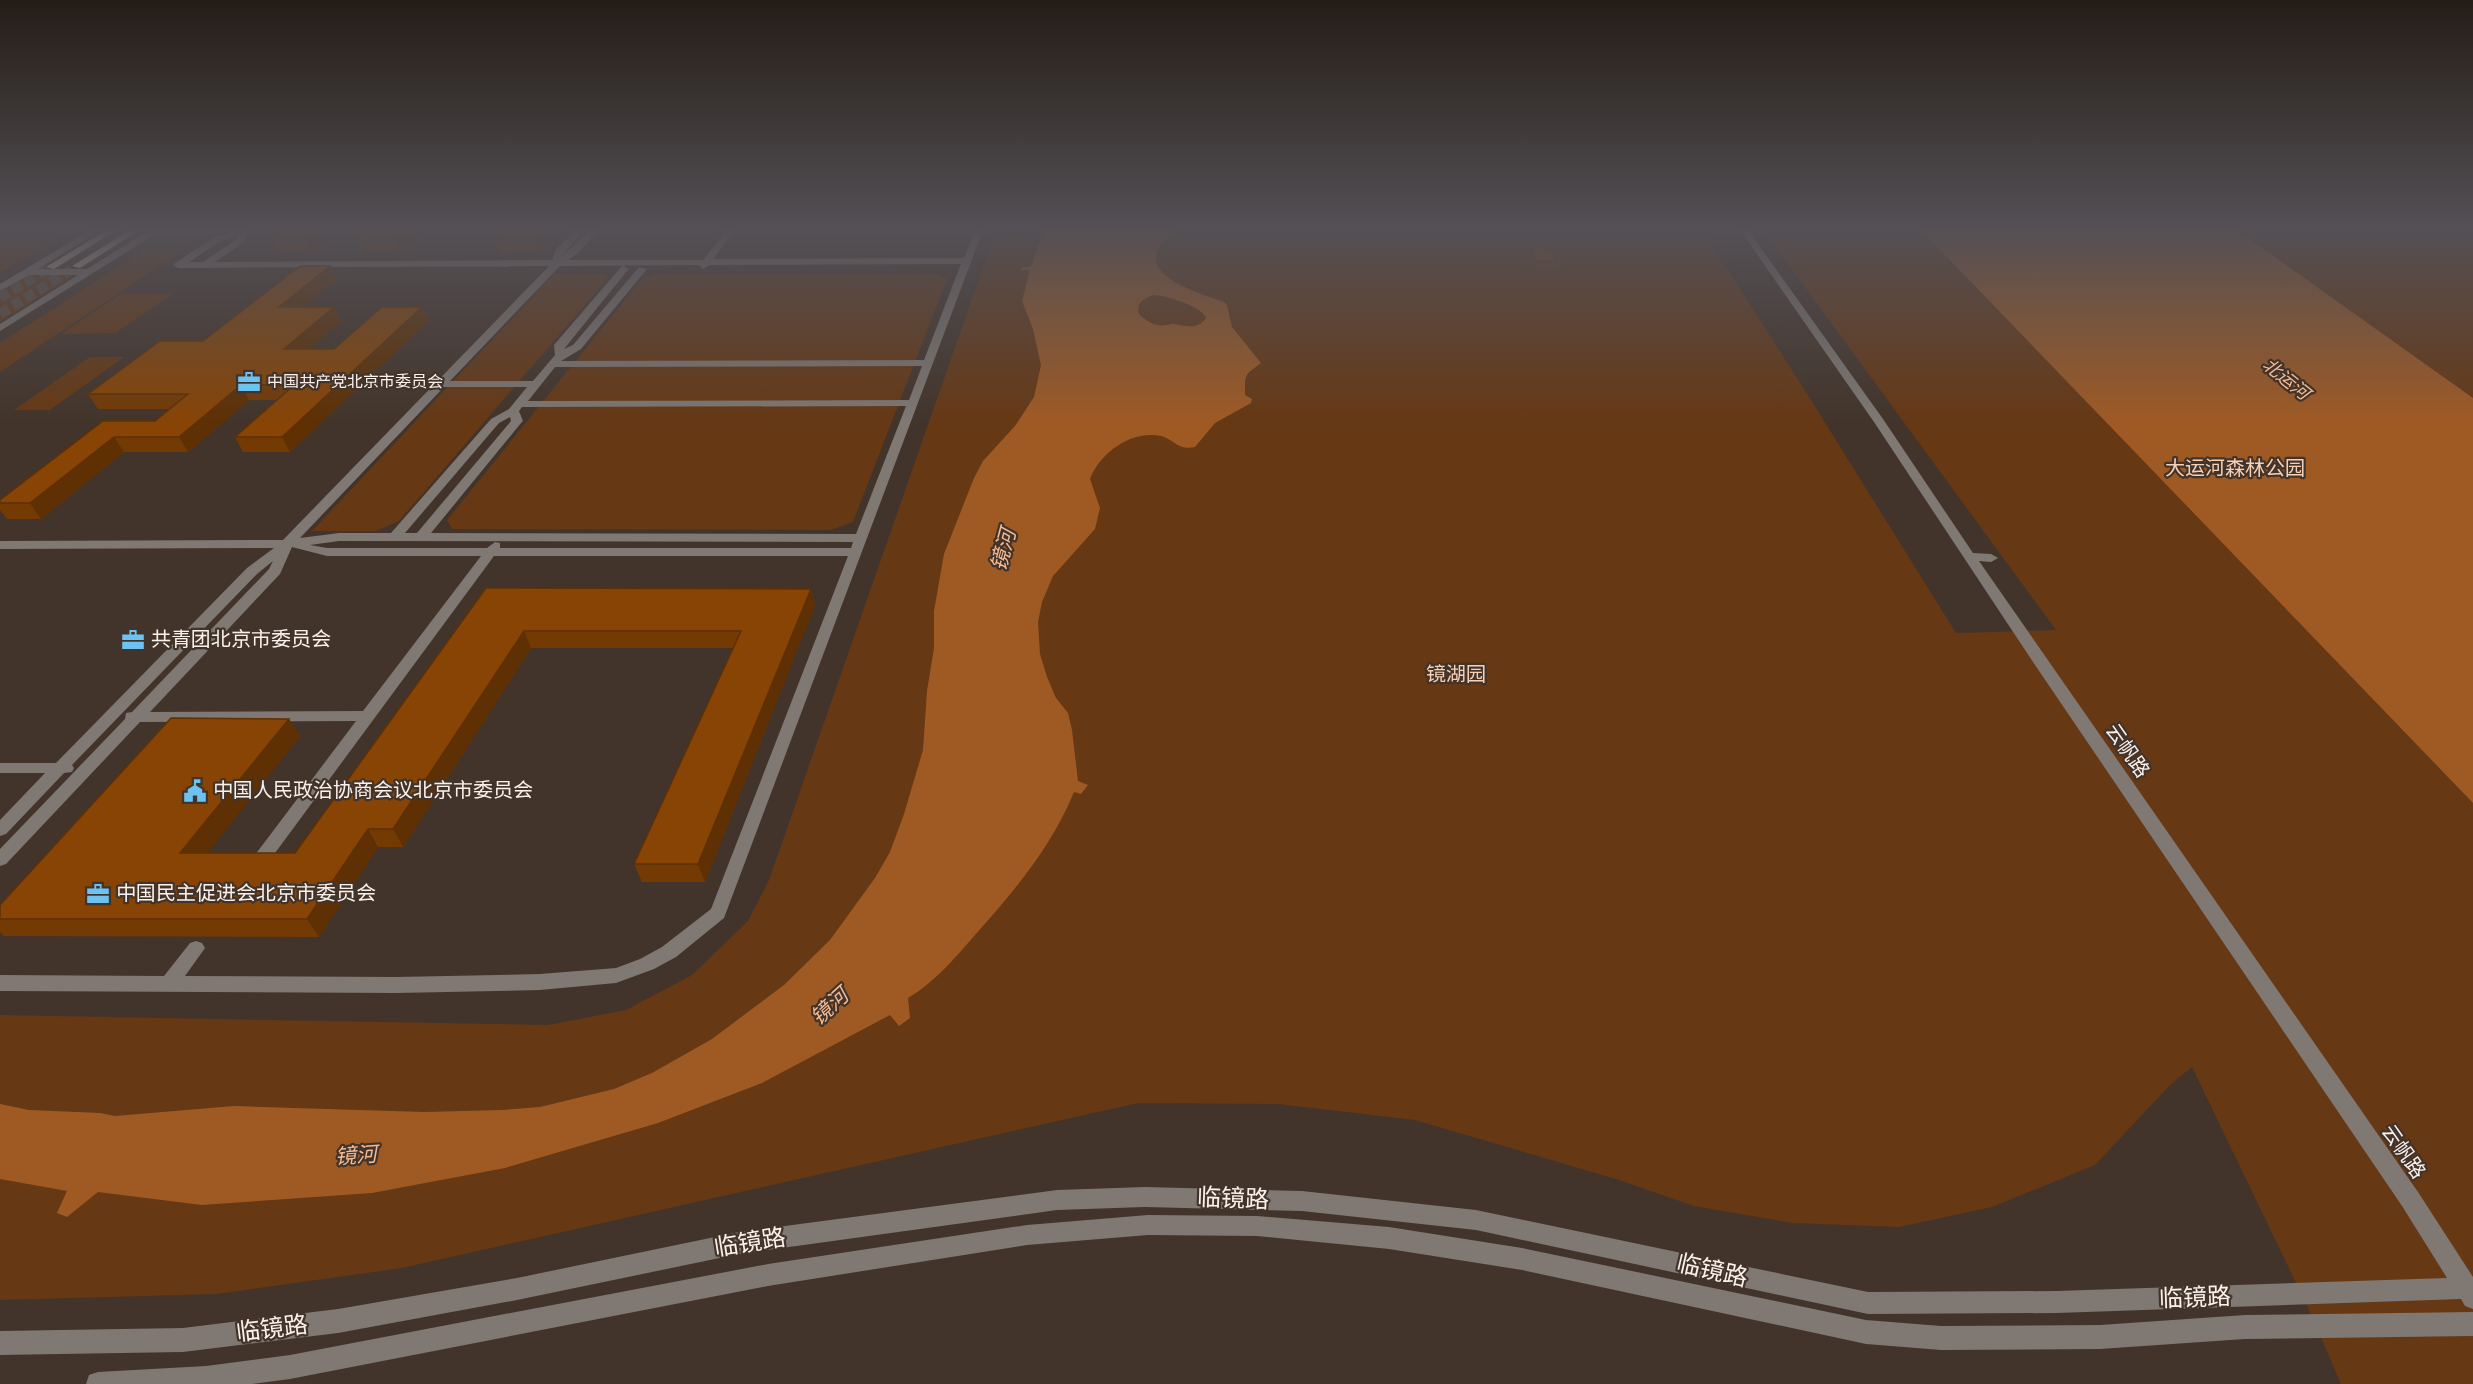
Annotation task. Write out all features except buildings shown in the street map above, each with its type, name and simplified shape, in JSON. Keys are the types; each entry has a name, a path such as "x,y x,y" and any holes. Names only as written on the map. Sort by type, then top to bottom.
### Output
{"street":[{"path":"0,328 53,295"},
{"path":"0,830 252,571 287,544 527,295"},
{"path":"556,359 558,347 602,295"},
{"path":"395,537 495,421 516,407 556,359 577,347 621,295"},
{"path":"0,983 170,982 396,985 540,982 616,975 646,964 669,952 718,914 954,295"},
{"name":"云帆路","path":"1790,295 1879,421 1968,556 2410,1199 2470,1293"},
{"path":"556,359 928,363"},
{"path":"441,384 536,384"},
{"path":"516,407 912,403"},
{"path":"421,537 517,421 516,407"},
{"path":"0,545 287,544 339,537 502,537 859,545"},
{"path":"258,863 502,537"},
{"path":"287,544 327,552 859,545"},
{"path":"0,860 275,571 287,544"},
{"path":"1968,556 1991,558"},
{"path":"110,717 368,716"},
{"path":"0,768 87,768"},
{"path":"170,982 195,948"},
{"name":"临镜路","path":"0,1343 183,1340 338,1321 517,1289 739,1243 1057,1200 1145,1197 1302,1201 1476,1220 1868,1304 2470,1293"},
{"name":"临镜路","path":"98,1384 206,1378 290,1367 768,1275 1026,1235 1148,1225 1257,1226 1389,1238 1522,1259 1866,1332 1941,1338 2100,1336 2245,1327 2473,1324"}],"green space":[{"path":"0,295 44,295 0,322"},
{"path":"75,295 117,295 0,372 0,343"},
{"path":"120,295 172,295 115,333 61,334"},
{"path":"535,295 594,295 399,521 376,531 312,531"},
{"path":"629,295 941,295 853,522 831,530 452,529 447,520"},
{"name":"镜湖园","path":"973,295 1743,295 1956,633 2056,630 1810,295 2473,295 2473,1384 2341,1384 2310,1312 2192,1067 2170,1085 2095,1165 1992,1207 1899,1227 1793,1223 1694,1206 1616,1179 1415,1120 1278,1104 1138,1103 402,1268 217,1294 0,1300 0,1015 548,1025 626,1010 692,975 748,921 769,880"},
{"path":"90,357 124,357 50,410 14,410"}],"water":[{"name":"镜河","path":"1024,295 1203,295 1227,305 1232,327 1261,363 1248,373 1246,379 1245,395 1252,399 1251,403 1215,423 1195,447 1180,446 1161,436 1139,437 1128,440 1109,452 1095,469 1090,479 1100,508 1095,529 1053,576 1042,602 1038,622 1040,654 1047,677 1056,698 1068,713 1078,781 1088,785 1081,794 1074,792 1043,850 1004,902 944,970 908,998 910,1018 899,1026 890,1015 762,1083 658,1123 505,1168 372,1193 202,1205 98,1192 67,1217 57,1213 67,1191 0,1179 0,1104 29,1110 100,1113 115,1116 234,1106 424,1112 540,1107 614,1089 652,1073 712,1039 784,985 830,940 875,878 890,852 904,814 923,750 927,691 934,648 934,611 944,554 983,461 1015,426 1034,397 1041,365 1033,329 1022,301","holes":["1153,295 1175,299 1198,310 1206,318 1203,322 1192,326 1159,325 1151,323 1139,314 1141,302"]},
{"name":"北运河","path":"1983,295 2328,295 2473,398 2473,803"}],"tunnel":[{"path":"0,298 6,295"},
{"path":"0,314 31,295"}],"place":[{"name":"中国共产党北京市委员会","path":"249,382"},
{"name":"共青团北京市委员会","path":"133,640"},
{"name":"中国人民政治协商会议北京市委员会","path":"195,791"},
{"name":"中国民主促进会北京市委员会","path":"98,894"}],"park label":[{"name":"大运河森林公园","path":"2235,469"}]}
